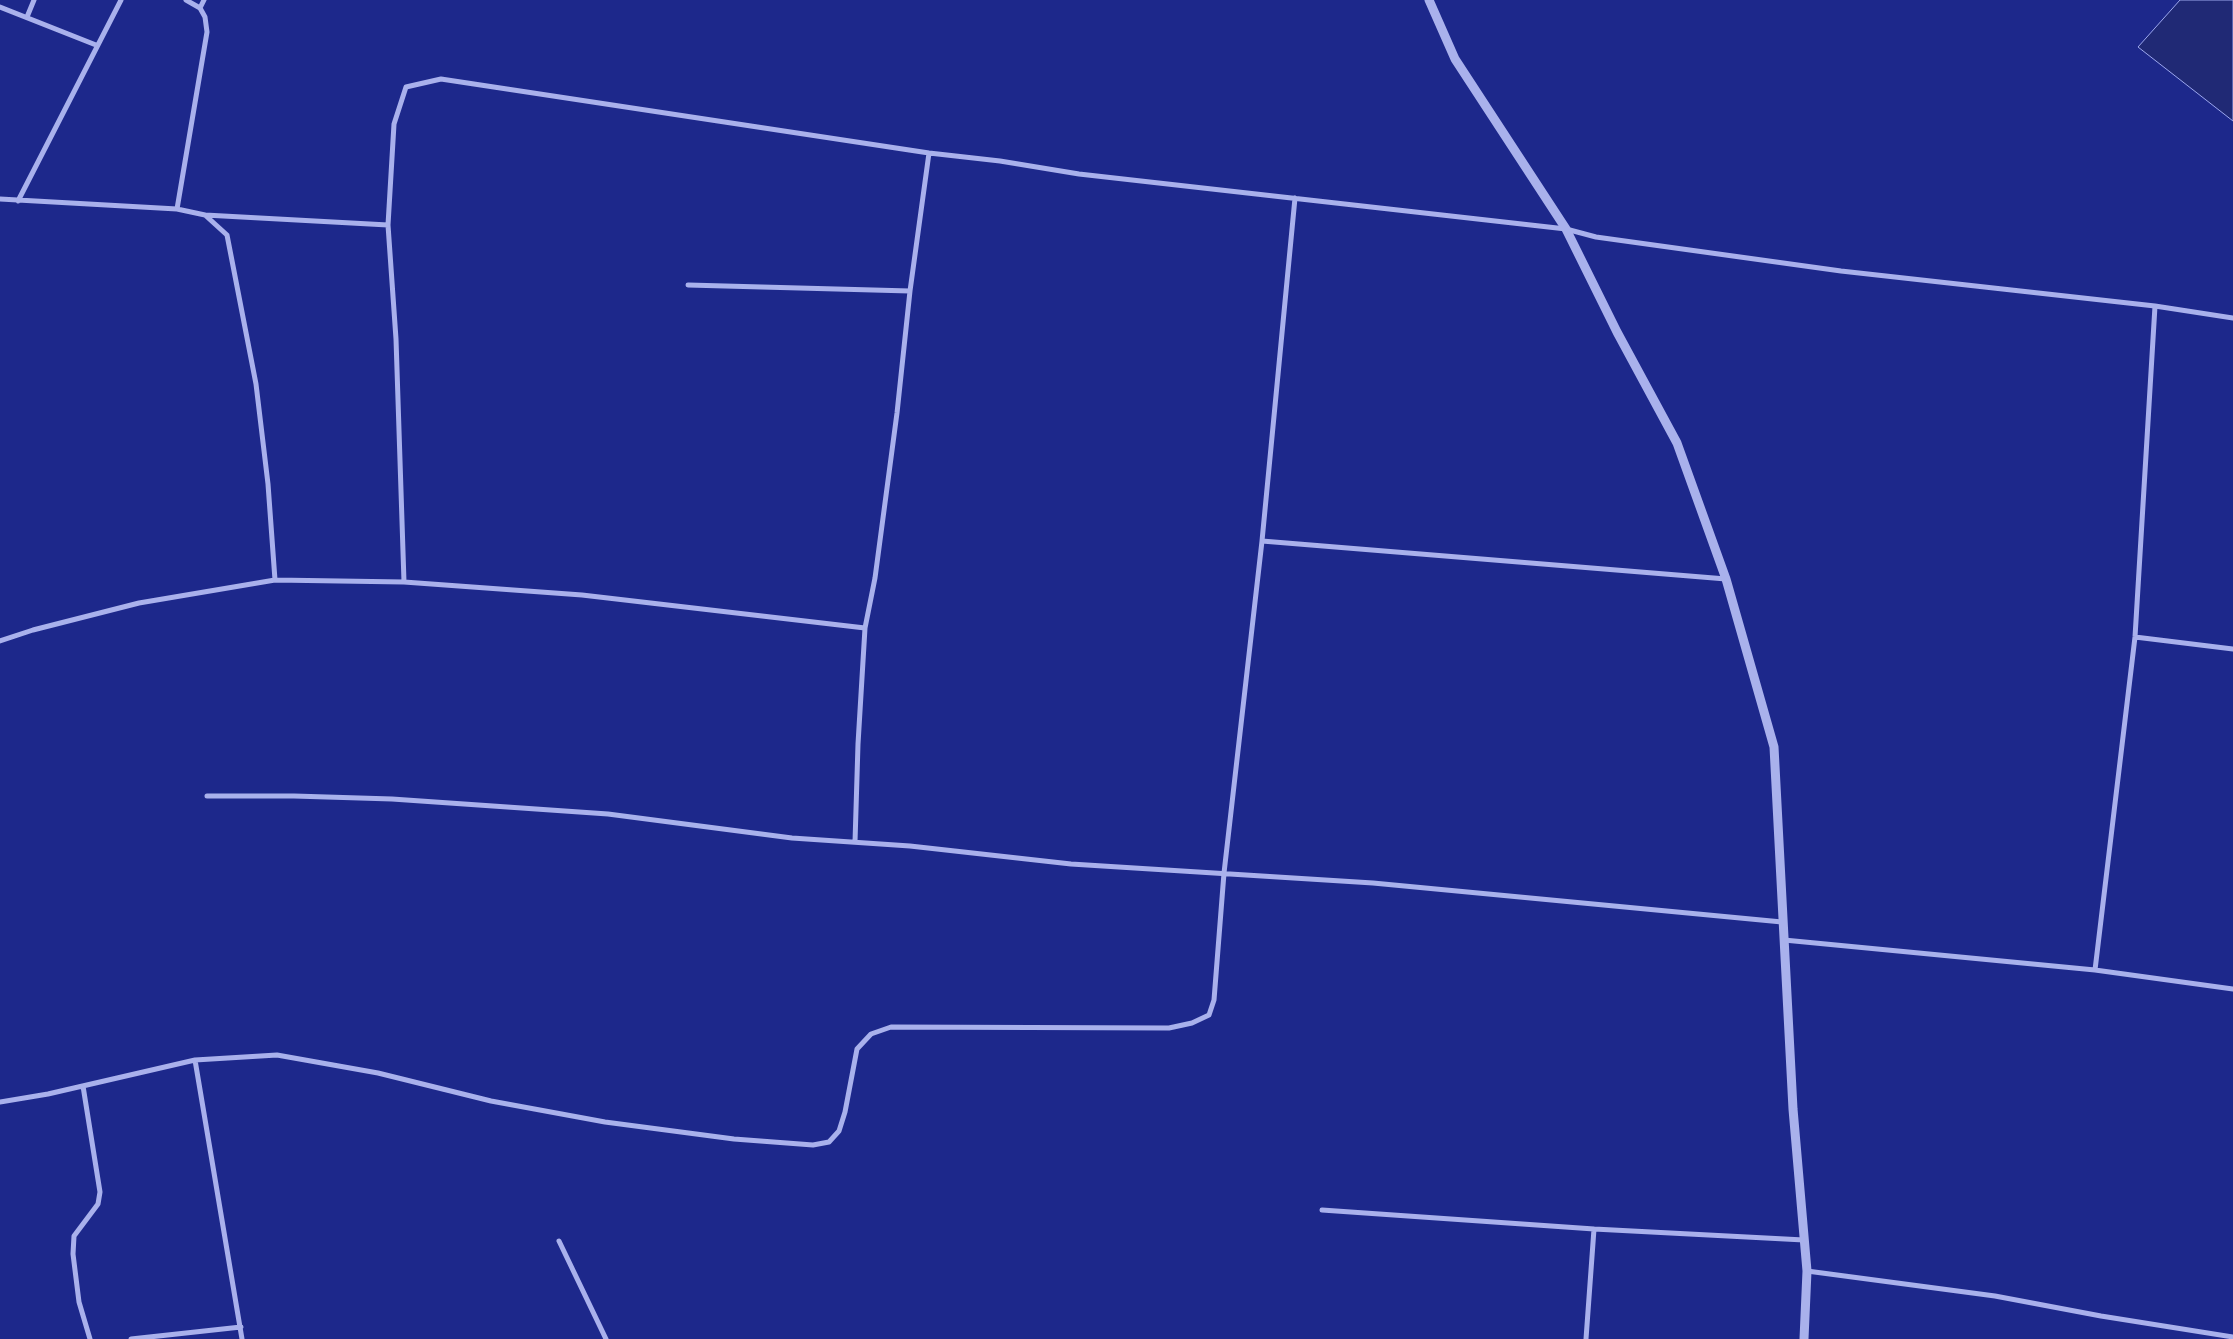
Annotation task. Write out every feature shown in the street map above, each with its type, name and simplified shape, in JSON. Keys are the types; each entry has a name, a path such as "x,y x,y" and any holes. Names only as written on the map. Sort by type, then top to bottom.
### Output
{"street":[{"path":"27,18 34,0"},
{"path":"18,201 121,0"},
{"path":"178,209 206,39 205,17 200,8 186,0"},
{"path":"200,8 204,0"},
{"path":"1429,0 1455,58 1566,229 1617,332 1676,443 1726,579 1774,747 1793,1109 1807,1271 1804,1339"},
{"path":"0,7 96,46"},
{"path":"404,582 396,339 388,225 394,124 406,87 441,79 1079,174 1566,229 1596,237 1841,271 2156,306 2233,318"},
{"path":"855,842 858,744 865,628 877,568 898,412 910,291 930,153"},
{"path":"0,1102 48,1094 195,1060 277,1055 361,1070 491,1101 605,1122 734,1139 813,1145 828,1142 839,1131 845,1112 857,1049 871,1034 892,1027 1170,1028 1192,1024 1209,1015 1214,1000 1224,873 1262,541 1295,198"},
{"path":"0,199 178,209 205,215 388,225"},
{"path":"205,215 227,235 240,299 256,384 268,484 274,580"},
{"path":"688,285 910,291"},
{"path":"2095,970 2135,637 2156,306"},
{"path":"1262,541 1726,579"},
{"path":"0,641 33,630 139,603 274,580 404,582 582,595 865,628"},
{"path":"2135,637 2233,649"},
{"path":"207,796 334,797 608,814 792,838 910,846 1071,864 1374,883 1782,922"},
{"path":"1784,940 2095,970 2233,989"},
{"path":"195,1060 242,1339"},
{"path":"84,1086 100,1192 98,1204 74,1236 74,1254 78,1302 90,1339"},
{"path":"1322,1210 1594,1229 1804,1240"},
{"path":"1586,1339 1594,1229"},
{"path":"560,1241 606,1339"},
{"path":"1807,1271 1995,1296 2101,1316 2233,1337"},
{"path":"131,1339 241,1327"}],"shaded area":[{"path":"2180,0 2233,0 2233,121 2138,47"}]}
